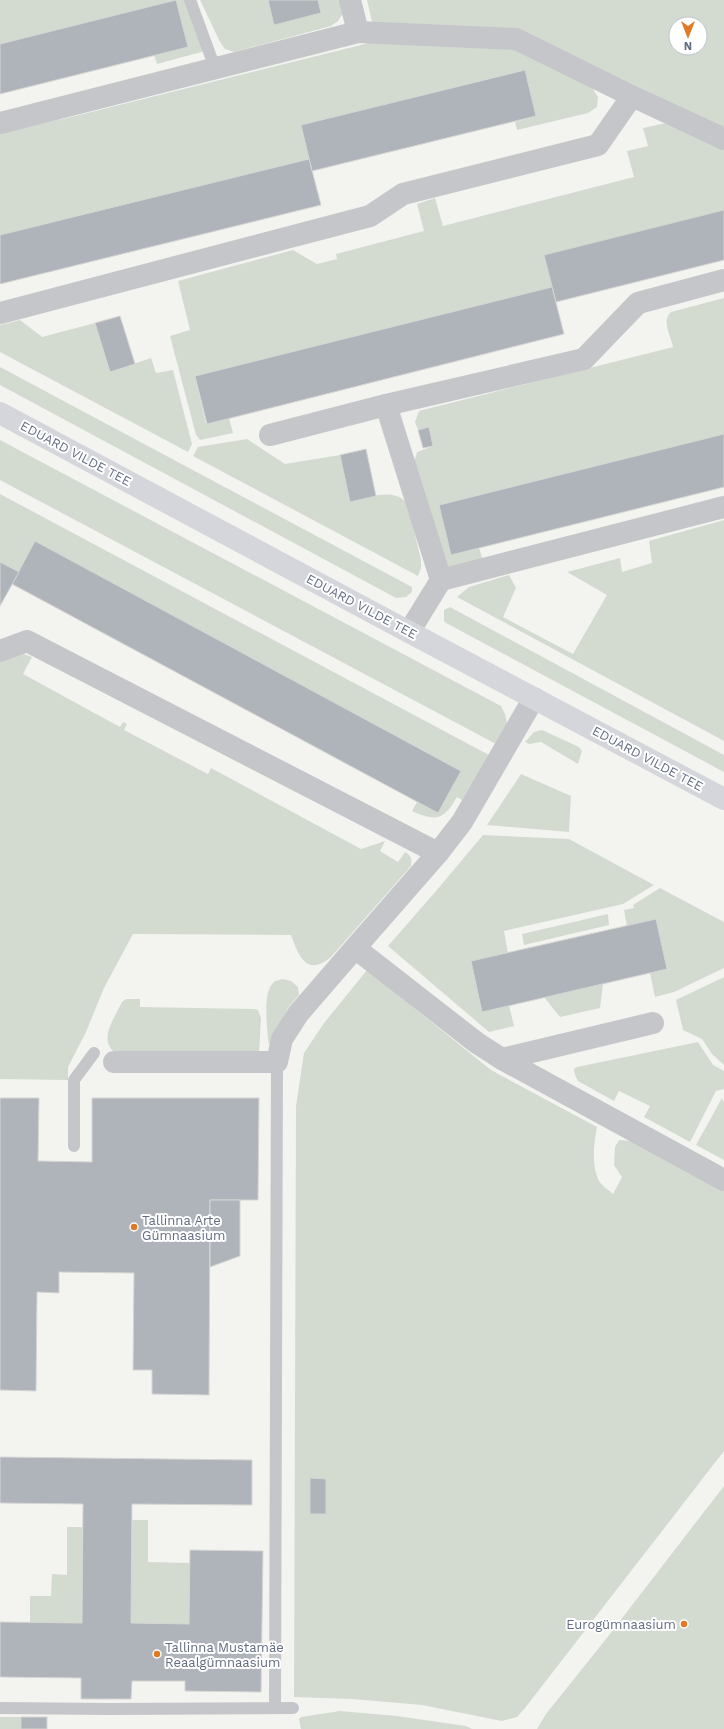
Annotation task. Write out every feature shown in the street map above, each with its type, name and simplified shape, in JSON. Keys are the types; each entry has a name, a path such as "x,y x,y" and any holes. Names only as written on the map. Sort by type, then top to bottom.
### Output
{"street":[{"path":"350,0 358,32"},
{"path":"0,123 358,32 516,39 724,139"},
{"path":"0,313 370,216 403,194 598,145 632,96"},
{"path":"270,435 386,405 584,359 638,302 724,280"},
{"path":"386,405 441,580"},
{"name":"EDUARD VILDE TEE","path":"0,413 724,799"},
{"path":"409,632 441,580 724,507"},
{"path":"0,650 27,640 438,853"},
{"path":"114,1062 277,1062 282,1039 298,1014 438,853 462,822 534,698"},
{"path":"355,948 477,1043 502,1059 724,1180"},
{"path":"502,1059 653,1023"}],"lane":[{"path":"190,0 215,68"},
{"path":"74,1146 74,1080 94,1053"},
{"path":"275,1708 277,1062"},
{"path":"0,1708 293,1708"}],"shaded area":[{"path":"0,0 176,0 0,44"},
{"path":"176,0 185,0 205,51 157,64 154,55"},
{"path":"200,0 341,0 344,12 338,21 331,26 234,52 225,49 220,42"},
{"path":"367,0 724,0 724,128 529,34 373,26"},
{"path":"377,41 510,44 591,86 598,97 597,107 588,113 517,130 515,122 536,116 524,70 301,125 309,159 0,235 0,133 71,117"},
{"path":"671,122 724,150 724,210 552,287 195,376 206,424 229,418 233,433 200,440 196,435 170,336 190,330 178,281 293,250 317,264 337,259 336,254 424,231 417,204 435,198 443,226 634,177 627,151 648,146 643,128"},
{"path":"724,298 724,434 439,505 451,555 479,548 483,560 449,567 444,566 414,463 417,452 433,446 429,427 418,430 415,422 419,411 673,347 667,324 668,316 671,312"},
{"path":"20,320 42,337 95,323 110,372 151,358 156,373 173,370 192,444 188,452 0,352 0,325"},
{"path":"0,367 412,587 412,592 406,597 396,598 0,385"},
{"path":"247,439 285,464 340,455 350,502 381,495 396,496 403,499 408,505 421,560 421,568 418,576 193,456 198,447"},
{"path":"0,440 501,706 507,723 496,744 0,480"},
{"path":"0,494 489,755 462,800 457,797 448,810 439,817 427,817 412,811 417,802 438,813 461,771 35,541 19,572 0,562"},
{"path":"724,520 724,741 457,597 469,587 509,575 516,588 503,617 573,654 607,595 567,572 620,558 622,572 652,563 649,541"},
{"path":"450,607 724,755 724,772 446,623 444,621 444,610"},
{"path":"21,653 32,657 23,674 120,727 123,722 127,724 124,730 208,774 211,768 361,849 385,841 380,851 398,862 405,852 409,854 411,858 411,866 331,957 323,963 316,965 310,965 305,962 297,951 291,935 133,934 104,988 86,1032 68,1067 68,1080 0,1079 0,659"},
{"path":"542,730 579,747 582,751 578,764 541,742 529,744 525,742 534,732"},
{"path":"521,774 571,796 569,832 487,825"},
{"path":"483,835 569,839 654,885 623,904 504,931 508,953 471,962 482,1012 509,1005 514,1026 489,1032 388,946"},
{"path":"660,888 724,922 724,968 674,992 655,997 650,973 667,969 656,920 627,926 624,910 634,908 633,905"},
{"path":"608,914 609,925 524,945 522,934"},
{"path":"367,970 491,1070 597,1127 594,1147 596,1175 599,1181 613,1194 622,1177 614,1165 615,1147 619,1140 631,1141 724,1190 724,1451 525,1708 517,1717 502,1721 422,1705 352,1699 294,1697 296,1106 304,1053 324,1023"},
{"path":"724,977 724,1065 712,1054 702,1039 683,1030 676,1000"},
{"path":"283,979 291,981 298,987 299,995 288,1008 269,1045 266,1018 267,995 273,983 277,980"},
{"path":"603,984 600,1008 560,1017 544,997"},
{"path":"126,999 140,999 140,1007 258,1010 261,1018 259,1054 116,1053 108,1042 109,1029 122,1002"},
{"path":"698,1042 713,1065 724,1071 724,1089 716,1091 690,1142 644,1117 650,1106 619,1091 614,1101 578,1081 575,1075 574,1069 577,1067"},
{"path":"722,1098 724,1103 724,1160 696,1145"},
{"name":"Eurogümnaasium","path":"724,1486 724,1729 537,1729 546,1714"},
{"path":"132,1520 148,1520 148,1562 190,1563 189,1624 131,1623"},
{"path":"67,1527 82,1527 82,1623 30,1622 30,1596 51,1596 52,1574 67,1575"},
{"path":"340,1711 397,1716 466,1726 472,1729 301,1729 299,1719 301,1717"},
{"path":"0,1717 21,1717 21,1729 0,1729"}],"building":[{"path":"176,0 188,47 0,94 0,44"},
{"path":"268,0 318,0 321,13 274,25"},
{"path":"525,70 536,116 312,171 301,125"},
{"path":"309,159 321,205 0,284 0,235"},
{"path":"724,210 724,260 556,302 544,255"},
{"path":"552,287 564,334 207,424 195,376"},
{"path":"120,316 135,364 110,372 95,323"},
{"path":"429,427 433,446 423,448 418,430"},
{"path":"724,434 724,487 451,555 439,505"},
{"path":"366,449 376,496 350,502 340,455"},
{"path":"35,541 461,771 438,813 12,584"},
{"path":"0,562 19,572 0,606"},
{"path":"656,919 667,969 482,1012 471,961"},
{"path":"0,1098 39,1098 38,1161 92,1162 92,1098 259,1098 258,1200 210,1200 209,1395 152,1394 152,1370 133,1370 134,1273 59,1272 59,1293 37,1292 36,1391 0,1390"},
{"path":"210,1200 240,1200 240,1256 210,1267"},
{"path":"0,1457 252,1460 252,1505 132,1504 131,1623 189,1624 190,1550 263,1551 261,1692 185,1691 185,1681 132,1681 131,1699 81,1699 81,1678 0,1677 0,1622 82,1623 83,1504 0,1503"},
{"path":"310,1478 326,1479 326,1514 310,1514"},
{"path":"21,1717 47,1717 47,1729 21,1729"}],"place":[{"name":"Tallinna Arte Gümnaasium","path":"134,1227"},
{"name":"Eurogümnaasium","path":"684,1624"},
{"name":"Tallinna Mustamäe Reaalgümnaasium","path":"157,1654"}]}
